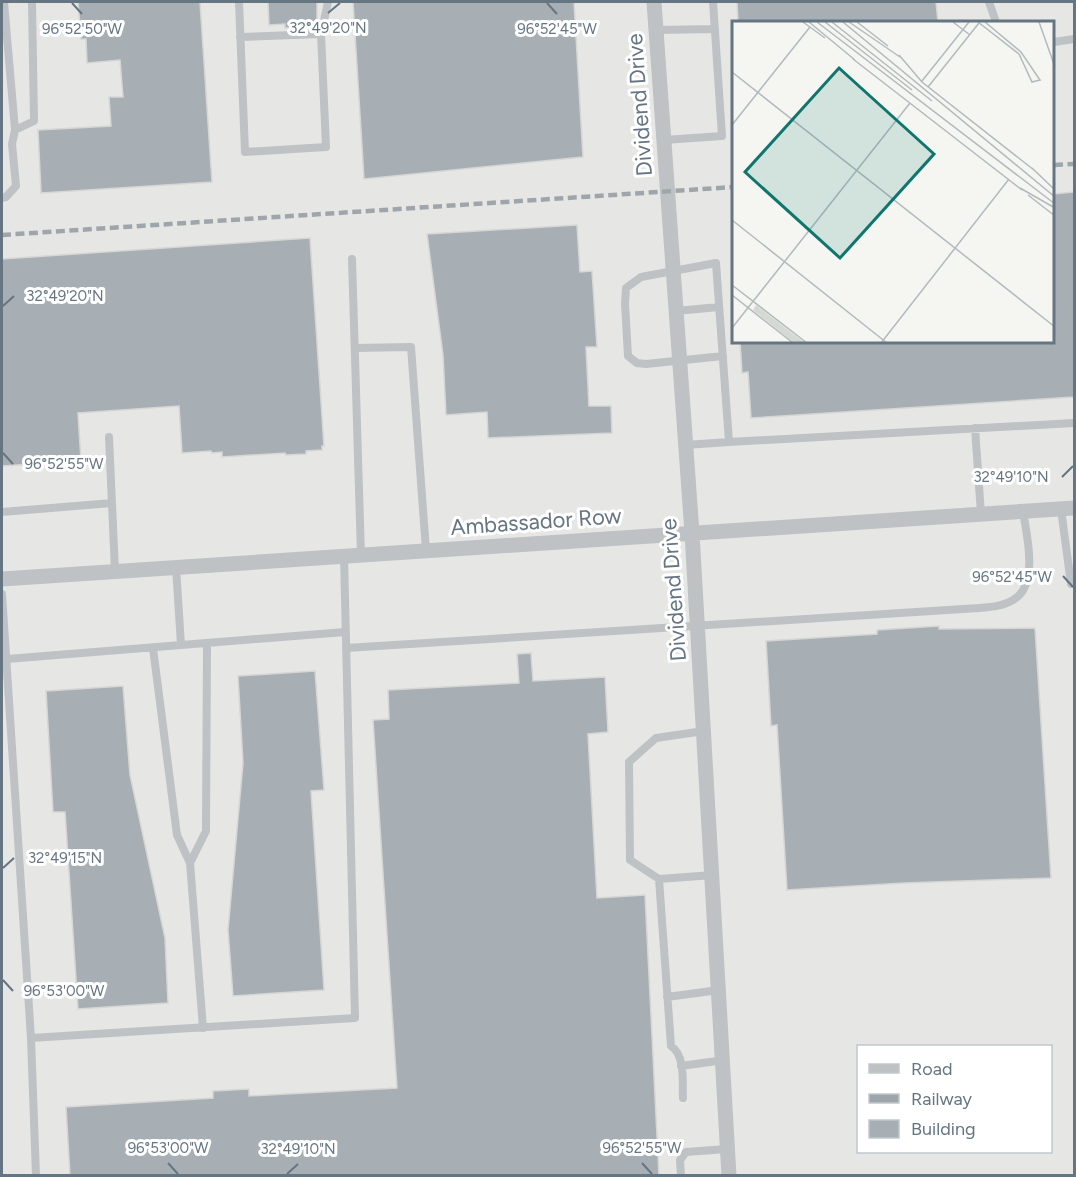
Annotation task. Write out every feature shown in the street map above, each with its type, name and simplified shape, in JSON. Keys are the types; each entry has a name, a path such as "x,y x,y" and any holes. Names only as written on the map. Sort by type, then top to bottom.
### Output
{"street":[{"name":"Dividend Drive","path":"654,2 698,626 729,1176"},
{"name":"Ambassador Row","path":"2,579 1068,509"}],"lane":[{"path":"2,198 6,197 16,186 12,144 15,130 4,2"},
{"path":"15,130 34,121 32,2"},
{"path":"239,2 245,152 326,147 321,34 328,2"},
{"path":"664,140 722,136 713,2"},
{"path":"989,2 996,21"},
{"path":"656,30 715,29"},
{"path":"240,38 321,34"},
{"path":"1055,42 1074,39"},
{"path":"352,259 361,555"},
{"path":"723,356 637,363 628,356 626,288 641,277 716,263 723,356 729,442"},
{"path":"676,310 719,307"},
{"path":"354,348 411,347 426,550"},
{"path":"685,445 1074,423"},
{"path":"975,428 981,514"},
{"path":"109,437 115,571"},
{"path":"2,512 112,503"},
{"path":"1068,509 1071,584 1074,584"},
{"path":"346,648 1001,605 1018,597 1028,579 1029,553 1023,512"},
{"path":"31,1038 355,1018 344,556"},
{"path":"176,567 181,645"},
{"path":"2,594 3,635 7,659 5,687 31,1038 36,1176"},
{"path":"7,659 345,632"},
{"path":"190,863 206,831 207,643"},
{"path":"153,648 177,835 190,863 203,1028"},
{"path":"704,731 656,738 629,762 630,860 659,879 713,875"},
{"path":"659,879 671,1046 678,1051 682,1098"},
{"path":"668,997 720,990"},
{"path":"681,1066 724,1060"},
{"path":"681,1176 680,1160 686,1152 727,1149"}],"shaded area":[{"path":"2,2 1074,2 1074,1175 2,1175"}],"building":[{"path":"78,2 200,2 212,182 41,193 38,130 111,126 109,97 123,97 120,60 87,63 86,39 81,39"},
{"path":"268,2 317,2 317,26 285,28 285,24 269,25"},
{"path":"353,2 574,2 583,157 364,179"},
{"path":"737,2 936,2 938,21 738,21"},
{"path":"1074,192 1074,397 751,418 748,372 742,373 740,344 1055,344 1055,194"},
{"path":"577,225 580,272 592,271 597,347 586,347 589,406 611,406 612,433 488,438 487,412 446,415 443,355 427,234"},
{"path":"310,238 324,446 322,450 306,451 306,454 222,457 222,452 182,453 179,406 78,413 81,461 2,466 2,259"},
{"path":"939,626 939,629 1035,628 1051,878 787,890 777,725 771,726 766,641 877,634 877,630"},
{"path":"531,653 533,681 605,677 608,732 588,734 597,898 645,895 659,1176 70,1176 66,1107 213,1098 213,1091 249,1089 249,1096 397,1088 373,720 389,719 388,690 519,683 517,654"},
{"path":"315,671 324,790 311,791 324,990 233,996 228,930 243,763 238,676"},
{"path":"123,686 130,775 165,938 168,1003 78,1009 65,812 53,812 46,691"}],"railway":[{"path":"1055,165 1074,164"},
{"path":"2,235 732,187"}]}
